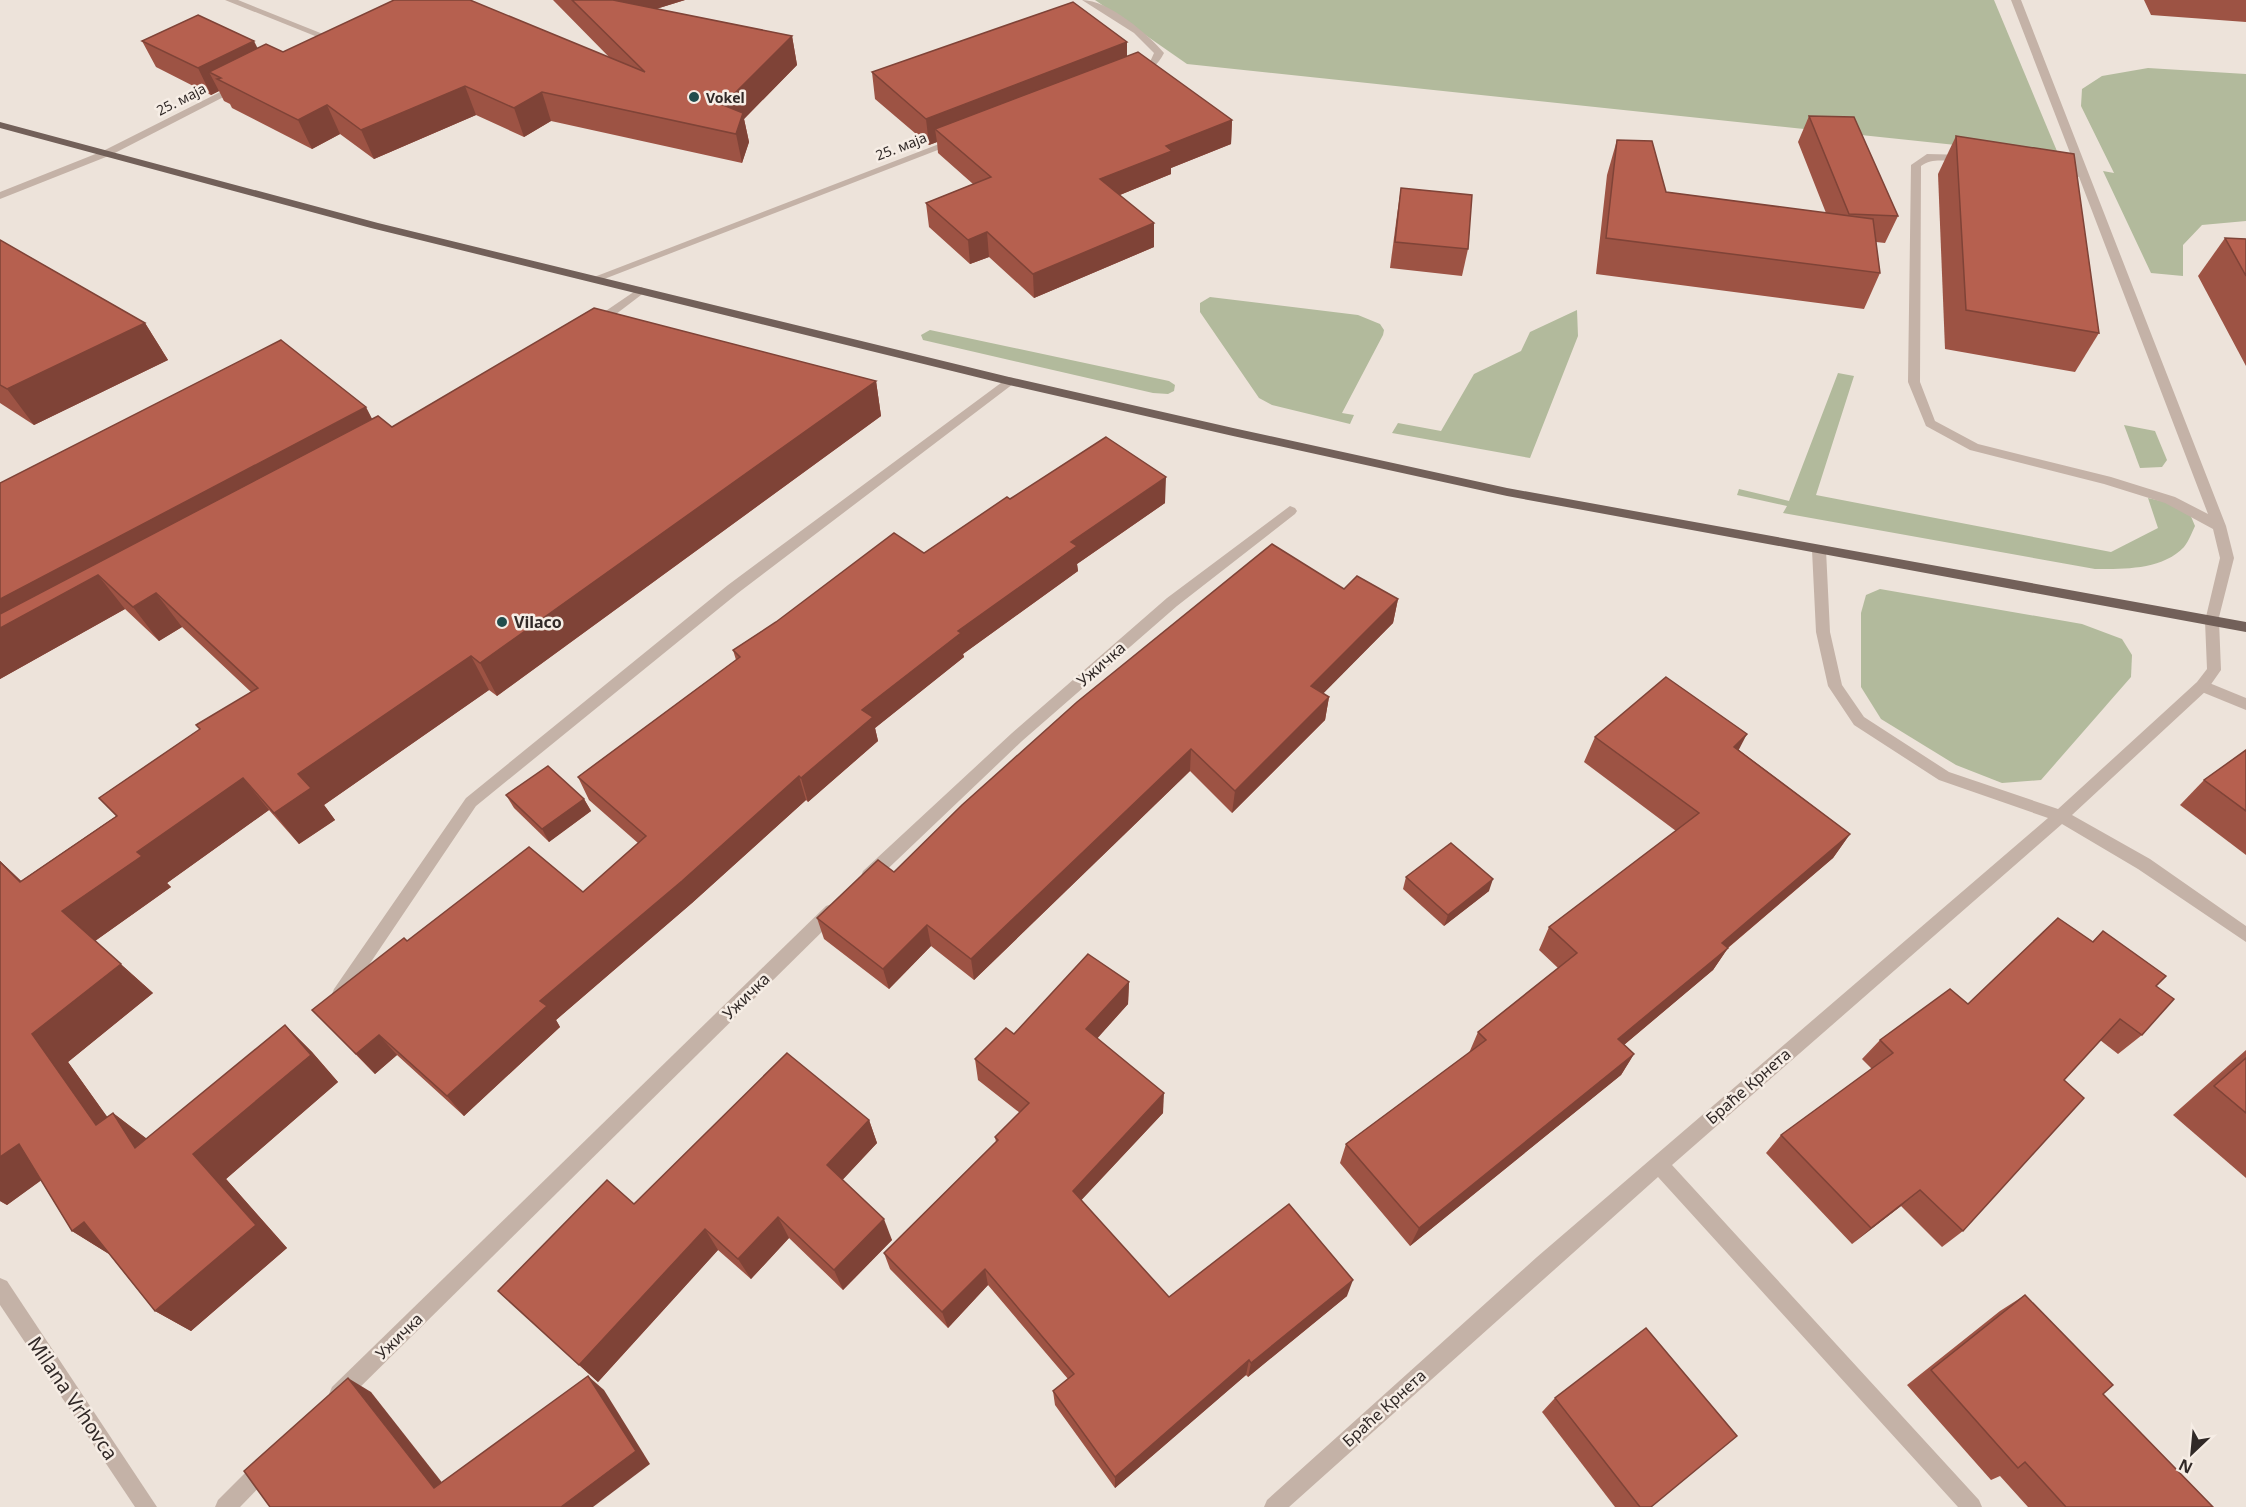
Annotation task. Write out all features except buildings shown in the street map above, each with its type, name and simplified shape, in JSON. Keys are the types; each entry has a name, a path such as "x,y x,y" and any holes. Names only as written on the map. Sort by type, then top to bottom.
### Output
{"main road":[{"path":"0,125 375,226 1009,381 1507,492 2246,627"}],"street":[{"path":"230,0 333,40"},
{"path":"1086,0 1137,31 1159,53 1154,64 1129,75"},
{"path":"2016,0 2218,526 2227,558 2212,621 2214,670 2202,686 2246,704"},
{"path":"314,49 344,35"},
{"name":"25. маја","path":"0,196 107,153 244,83"},
{"name":"25. маја","path":"595,279 973,135"},
{"path":"1973,158 1951,155 1927,157 1916,165 1914,382 1930,423 1974,447 2106,480 2170,500 2218,526"},
{"path":"2040,168 2084,175"},
{"path":"588,329 641,290"},
{"path":"340,994 471,802 733,589 1009,381"},
{"name":"Ужичка","path":"860,885 1017,737 1172,602 1290,510"},
{"path":"1819,550 1823,632 1835,686 1859,721 1944,776 2061,816 2144,864 2246,935"},
{"name":"Браће Крнета","path":"1274,1507 1659,1164 2061,816 2202,686"},
{"name":"Ужичка","path":"326,1407 843,901"},
{"path":"1659,1164 1972,1507"},
{"name":"Milana Vrhovca","path":"0,1288 147,1507"},
{"path":"225,1507 275,1457"}],"green space":[{"path":"1095,0 1994,0 2059,156 1187,64"},
{"path":"2148,68 2246,74 2246,221 2202,225 2183,245 2183,276 2151,273 2103,171 2114,173 2081,106 2082,89 2102,76"},
{"path":"1210,297 1358,315 1380,324 1384,330 1383,335 1342,413 1354,415 1350,424 1272,405 1259,398 1200,312 1200,303"},
{"path":"1577,310 1578,336 1530,458 1392,433 1398,423 1441,431 1474,374 1521,351 1530,332"},
{"path":"930,330 1169,381 1175,385 1174,391 1168,394 1153,393 923,340 921,335"},
{"path":"1838,373 1854,376 1816,495 2111,552 2158,528 2148,498 2187,507 2195,526 2184,547 2165,560 2142,567 2095,569 1783,513 1787,506 1737,495 1739,489 1789,501"},
{"path":"2124,425 2155,431 2167,460 2162,467 2140,468"},
{"path":"1880,589 2082,624 2122,639 2132,655 2131,677 2041,780 2002,783 1956,765 1881,719 1861,687 1861,613 1866,595"}],"place":[{"name":"Vokel","path":"694,97"},
{"name":"Vilaco","path":"502,622"}]}
